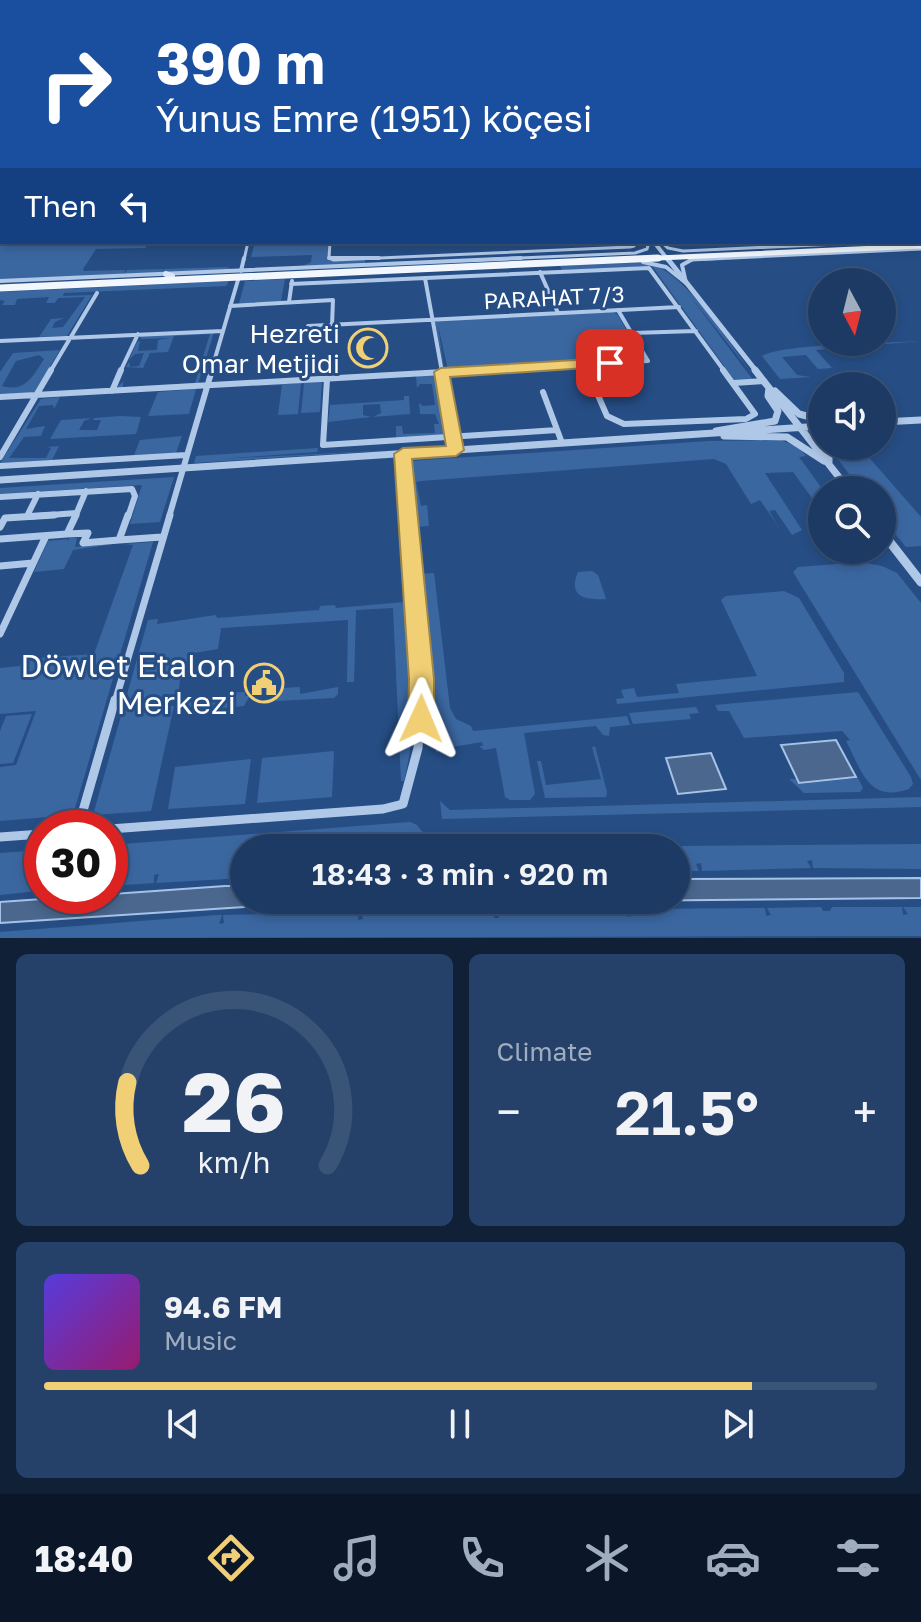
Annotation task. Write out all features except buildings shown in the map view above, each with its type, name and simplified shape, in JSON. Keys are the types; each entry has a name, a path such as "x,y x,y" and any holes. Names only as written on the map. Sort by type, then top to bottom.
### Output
{"main road":[{"path":"0,286 921,244"},
{"path":"725,249 735,254"},
{"path":"750,251 762,256"},
{"path":"593,258 603,263"},
{"path":"189,279 197,273"},
{"path":"162,283 170,277"}],"street":[{"path":"241,271 248,244"},
{"path":"330,244 329,258 332,260 630,247 633,244"},
{"path":"0,286 162,283 189,279 292,281 577,260 642,252 651,244"},
{"path":"654,244 838,476"},
{"path":"664,244 675,250 750,251 826,244"},
{"path":"693,244 698,250"},
{"path":"686,283 687,277 681,268 685,262 735,254 762,256 921,244"},
{"path":"0,286 241,271 577,260 654,263 669,269 686,283"},
{"name":"PARAHAT 7/3","path":"292,281 649,268 754,411 753,417 627,425 607,416 584,364"},
{"path":"539,272 558,313"},
{"path":"425,278 456,450"},
{"path":"83,810 238,280"},
{"path":"289,302 292,281"},
{"path":"0,457 97,293"},
{"path":"230,306 333,300 332,325"},
{"name":"PARAHAT 7/3","path":"308,326 679,307"},
{"path":"0,397 648,361 618,310"},
{"path":"0,341 223,331"},
{"path":"632,333 696,331"},
{"path":"112,391 138,334"},
{"path":"327,379 323,445 557,430"},
{"path":"734,383 764,381"},
{"path":"769,388 783,395 799,414 808,418"},
{"path":"706,434 727,427 774,422 778,411 768,396 769,388"},
{"path":"543,392 562,443"},
{"path":"896,421 921,420"},
{"path":"0,480 808,426"},
{"path":"706,434 787,437 829,464"},
{"path":"128,828 395,808 403,804 418,748 422,702 403,454"},
{"path":"0,466 186,455"},
{"path":"0,497 134,490 135,496 119,540"},
{"path":"67,534 86,491"},
{"path":"27,516 38,494"},
{"path":"0,527 5,518 76,513"},
{"path":"0,539 88,533 83,543 162,537"},
{"path":"0,634 46,536"},
{"path":"896,550 921,582"},
{"path":"0,566 33,563"},
{"path":"0,837 24,835"}],"shaded area":[{"path":"0,244 148,244 145,248 96,249 84,271 125,270 124,274 127,270 163,269 162,273 164,269 227,267 233,270 0,280"},
{"path":"254,244 328,244 328,260 365,260 365,264 303,266 311,262 312,255 251,257"},
{"path":"645,262 660,267 691,294 757,380 687,292 753,380 735,381 652,266 562,270 560,266"},
{"path":"285,279 281,301 239,304 245,281"},
{"path":"229,281 226,286 64,293 63,296 92,295 67,336 39,337 51,319 64,318 55,322 52,328 63,327 85,297 58,298 55,303 46,303 49,297 17,299 15,305 2,305 5,301 0,300 0,292"},
{"path":"613,312 618,315 640,358 448,370 438,325 444,369 435,322 438,320"},
{"path":"214,332 198,384 119,388 123,382 123,387 195,383 210,334 174,336 168,352 150,353 143,368 126,367 129,362 130,367 139,366 144,353 135,354 129,360 137,342 140,341 138,351 157,350 158,340 170,338 141,339 141,336"},
{"path":"808,347 808,356 821,356 832,368 818,369 806,355 782,357 797,375 808,377 780,379 762,356"},
{"path":"60,350 35,392 0,395 0,372 13,353","holes":["39,355 44,359 28,382 17,387 2,386 16,361"]},
{"path":"439,375 449,434 441,398 446,435 396,438 396,426 402,426 403,434 435,433 434,424 439,424 435,414 420,414 419,403 423,406 435,405 432,384 420,384 417,388 416,376"},
{"path":"322,381 320,412 301,413 304,383 301,384 298,414 278,415 282,385 261,386"},
{"path":"196,389 189,414 148,416 158,392"},
{"path":"404,396 409,396 410,414 373,417 381,413 380,404 363,405 363,415 371,417 328,422 330,405 404,400"},
{"path":"60,397 54,409 53,405 39,406 26,429 45,426 41,436 24,437 9,458 46,458 51,448 47,447 59,446 52,460 0,463 41,399"},
{"path":"141,417 136,434 50,439 61,420 91,418 84,421 79,430 97,430 101,420 94,418"},
{"path":"182,436 176,453 134,455 140,440"},
{"path":"780,440 797,446 806,456 799,457 813,476 808,476 808,493 793,472 765,473 802,530 792,535 775,510 769,511 780,529 760,500 751,504 726,464 714,459 416,482 421,506 427,505 429,526 415,527 409,461 709,441"},
{"path":"318,448 317,452 219,459 394,450 194,463 196,456"},
{"path":"838,460 871,460 885,476 850,476"},
{"path":"174,477 160,522 130,524 142,485 0,494 0,488"},
{"path":"896,488 921,517 921,546 906,547 896,535"},
{"path":"70,538 77,538 75,547 114,544 73,550 64,569 34,572 48,541 68,539 67,542"},
{"path":"153,542 74,810 24,810 24,819 0,821 0,767 16,765 36,711 0,714 0,668 20,666 23,659 94,654 133,545 124,544"},
{"path":"836,564 882,566 897,573 921,603 921,780 793,572 798,567"},
{"path":"592,571 598,575 606,599 586,598 577,592 575,581 578,572"},
{"path":"434,573 450,708 456,719 471,726 473,731 627,716 630,725 610,727 609,736 603,735 596,726 524,733 535,794 530,800 505,797 496,748 484,750 479,746 483,746 482,742 440,749 436,753 420,574"},
{"path":"784,591 799,598 844,673 844,682 617,704 616,699 624,698 621,690 634,688 637,697 679,693 676,684 757,676 721,600 726,596"},
{"path":"405,602 410,608 414,695 412,738 404,781 401,781 393,608 356,610 354,682 347,682 348,620 221,628 218,649 194,653 181,670 178,699 171,699 169,706 174,706 151,811 94,810 148,620 158,619 157,624 216,615 217,618 319,610 320,606 335,605 336,608"},
{"path":"300,687 300,694 338,687 338,694 334,698 276,701 277,693 282,692 283,688"},
{"path":"245,692 245,696 250,695 244,706 189,711 186,707 187,701 226,701 227,693"},
{"path":"858,692 911,777 913,784 909,789 884,792 868,782 846,741 850,740 842,731 744,738 729,711 718,711 715,705"},
{"path":"696,707 699,713 689,714 691,719 633,724 629,713"},
{"path":"32,714 13,763 0,764 0,731 6,716"},
{"path":"836,740 856,777 799,783 781,745"},
{"path":"595,746 606,797 545,798 537,761 541,761 546,785 601,779 592,747"},
{"path":"334,751 332,797 257,803 262,758"},
{"path":"711,753 726,789 678,794 666,758"},
{"path":"251,759 245,804 168,809 175,767"},
{"path":"858,778 863,788 860,792 804,793 789,779 796,779 799,784"},
{"path":"921,797 921,807 442,819 440,801 450,810"},
{"path":"410,822 424,834 253,834"},
{"path":"230,836 230,879 156,883 159,874 154,875 154,883 128,885 128,844"},
{"path":"921,844 921,869 813,868 812,860 807,861 811,868 702,871 701,863 696,864 699,871 690,871 690,846"},
{"path":"24,851 24,892 0,895 0,853"},
{"path":"921,878 921,898 690,900 690,879"},
{"path":"230,886 230,908 0,923 0,902 24,900 24,914 128,914 128,893"},
{"path":"821,907 823,911 830,911 832,907 902,907 903,915 908,914 903,907 921,907 921,936 0,938 0,932 218,915 222,915 219,924 224,923 223,915 359,914 358,920 363,919 362,914 494,914 494,918 499,918 498,914 627,914 627,917 631,914 690,914 690,909 765,908 766,916 771,915 767,908"}],"place":[{"name":"Hezreti Omar Metjidi","path":"368,348"},
{"name":"Döwlet Etalon Merkezi","path":"264,683"}],"route":[{"path":"421,719 422,679 403,454 456,450 441,372 610,363"}]}
